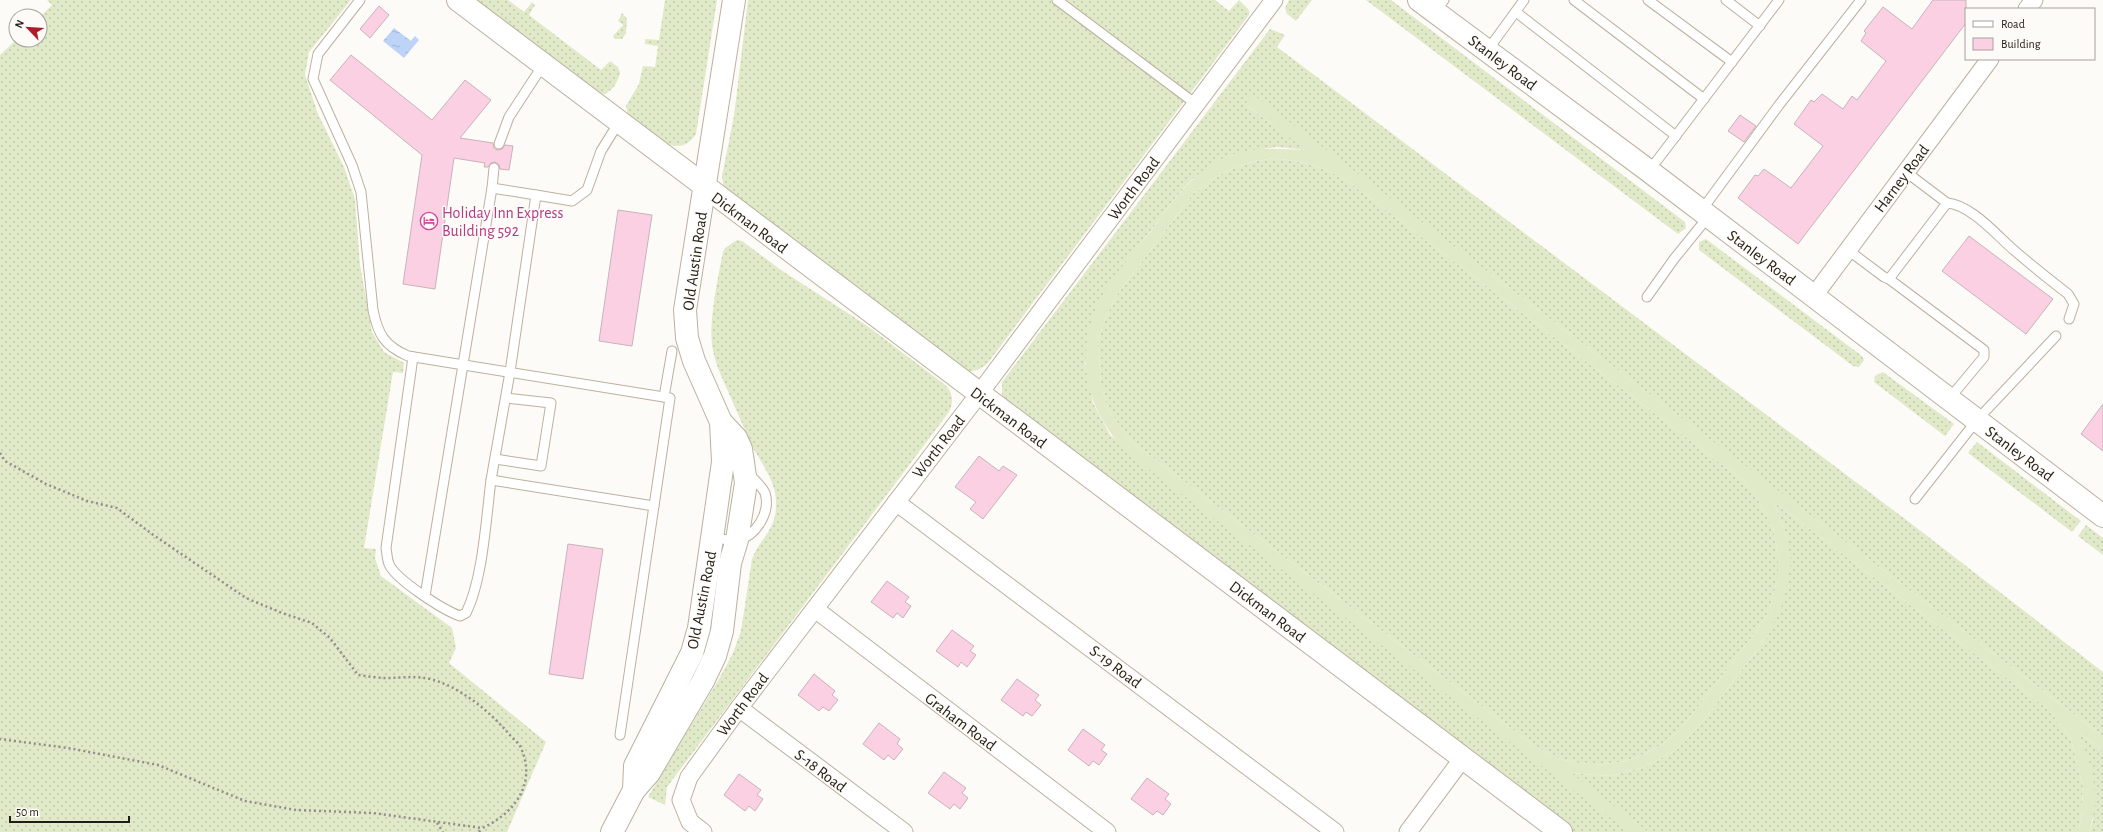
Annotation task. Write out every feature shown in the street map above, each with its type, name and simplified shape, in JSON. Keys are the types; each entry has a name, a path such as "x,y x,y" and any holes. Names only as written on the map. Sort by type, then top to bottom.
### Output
{"street":[{"name":"Dickman Road","path":"458,0 1561,832"},
{"name":"Old Austin Road","path":"612,832 634,790 650,773 703,681 715,656 722,631 730,563 737,540 746,482 741,449 736,438 721,422 694,361 687,338 685,310 734,0"},
{"name":"Worth Road","path":"697,827 681,800 689,777 739,708 979,394 1274,0"},
{"path":"2028,8 2034,0"},
{"name":"Stanley Road","path":"1433,4 1487,51 1649,171 2103,516"},
{"name":"Harney Road","path":"1813,297 1989,60"},
{"name":"Old Austin Road","path":"634,790 635,766 692,652 699,628 723,462 721,422"},
{"name":"S-19 Road","path":"896,502 1335,832"},
{"name":"Graham Road","path":"815,609 1106,832"},
{"name":"S-18 Road","path":"739,708 904,832"},
{"path":"1408,832 1463,758"}],"lane":[{"path":"360,0 318,54 313,79 352,166 361,192 373,310 376,327 385,342 398,352 413,357 670,398 620,735"},
{"path":"1057,0 1196,104"},
{"path":"1487,51 1524,0"},
{"path":"1574,0 1704,99"},
{"path":"1648,0 1732,62"},
{"path":"1726,0 1760,26"},
{"path":"1649,171 1779,0"},
{"path":"1647,296 1705,214 1716,189 1861,0"},
{"path":"1516,12 1676,136"},
{"path":"500,144 509,117 543,65"},
{"path":"492,188 572,201 586,190 601,151 619,122"},
{"path":"425,596 492,188 494,168"},
{"path":"1906,172 1947,203 1961,206 1997,233 2013,250 2068,294 2074,304 2069,320"},
{"path":"413,357 386,548 389,564 404,580 425,596 450,612 460,616 466,613 471,603 477,581 491,480 506,398 536,195"},
{"path":"1890,279 1947,203"},
{"path":"1848,250 1884,277 1890,279 1984,350 1984,357 1949,400"},
{"path":"1915,499 1977,420 2056,336"},
{"path":"664,397 672,351"},
{"path":"495,459 540,466 551,403 506,398"},
{"path":"491,480 654,506"},
{"path":"712,537 737,540"}],"path":[{"path":"0,453 6,461 46,484 87,501 117,508 152,534 246,598 282,613 312,623 330,638 358,675 384,678 417,676 434,680 459,691 495,718 521,748 528,773 523,788 513,807 496,822 482,828 373,813 296,810 245,800 158,765 68,748 0,739"},
{"path":"438,823 443,832"},
{"path":"479,832 482,828"}],"green space":[{"path":"47,0 351,0 309,52 305,75 318,114 344,167 355,199 360,265 372,332 384,352 404,363 403,373 393,372 364,548 376,549 375,558 381,576 452,628 456,648 449,663 546,742 507,832 0,832 0,55 8,48 48,48 48,9 52,5"},
{"path":"474,0 508,0 524,12 532,2 535,5 529,15 601,70 610,61 618,67 620,73 618,80 611,90 605,94 598,93"},
{"path":"665,0 717,0 696,134 688,142 680,146 662,142 653,136 628,116 626,106 639,84 643,66 655,67 658,46 645,44 645,39 659,40"},
{"path":"748,0 1215,0 1229,11 1239,0 1249,10 1249,15 987,364 976,370 964,371 724,190 722,176 734,116"},
{"path":"1289,0 1312,0 1296,21 1287,14 1285,8"},
{"path":"1366,0 1391,0 1685,222 1686,228 1678,234"},
{"path":"622,13 627,19 626,33 622,39 615,39 613,36 623,25 618,21"},
{"path":"1270,29 1285,35 1277,47 1913,525 2103,672 2103,736 1253,95 1246,105 1307,150 1277,147 1247,151 1228,156 1207,168 1190,181 1176,197 1109,286 1085,363 1093,403 1110,435 1630,832 1573,832 1006,405 1002,394 1002,382"},
{"path":"1252,94 2103,736 2103,751 2079,733 2088,758 2094,782 2095,794 2093,819 2089,832 2077,832 2081,822 2083,787 2071,739 2048,709 1774,502 1787,538 1791,562 1784,601 1769,634 1703,721 1676,750 1645,767 1610,776 1571,773 1648,832 1629,832 1126,452 1102,419 1088,384 1086,347 1089,328 1096,308 1113,278 1151,231 1175,198 1194,178 1216,162 1238,153 1257,149 1306,150 1245,104","holes":["1275,158 1305,163 1322,168 1349,182 1744,481 1757,498 1773,528 1778,558 1778,577 1769,611 1757,630 1681,729 1668,740 1641,755 1627,760 1597,764 1564,760 1536,747 1132,442 1109,411 1101,385 1098,342 1103,324 1116,296 1192,195 1211,180 1230,170 1262,160"]},
{"path":"1275,158 1296,161 1322,168 1349,182 1744,481 1757,498 1773,528 1778,558 1778,577 1769,611 1757,630 1681,729 1668,740 1641,755 1627,760 1597,764 1564,760 1536,747 1132,442 1109,411 1101,385 1098,342 1103,324 1116,296 1192,195 1211,180 1230,170 1262,160"},
{"path":"1706,239 1862,356 1864,360 1859,367 1853,366 1699,250 1699,242"},
{"path":"737,240 742,241 781,270 866,325 944,384 951,393 952,404 949,412 667,787 665,805 648,797 733,653 741,631 752,559 770,529 775,516 776,499 772,482 751,444 721,376 713,353 711,335 713,311 723,252 725,248"},
{"path":"1883,372 1954,424 1945,436 1874,382 1875,376"},
{"path":"1977,442 2081,521 2072,532 1968,453"},
{"path":"1774,502 2048,709 2071,739 2083,787 2081,822 2077,832 1648,832 1570,773 1610,776 1645,767 1676,750 1703,721 1769,634 1787,538"},
{"path":"2086,525 2103,538 2103,555 2078,536"},
{"path":"2079,733 2103,751 2103,832 2089,832 2093,820"}],"water":[{"path":"394,28 411,41 415,36 419,40 404,58 383,41"}],"building":[{"path":"1933,0 1966,0 1965,24 1798,244 1738,198 1755,175 1758,176 1764,169 1791,188 1823,146 1794,124 1811,100 1814,102 1822,94 1843,109 1852,96 1857,100 1886,61 1861,41 1866,33 1864,31 1883,7 1912,29"},
{"path":"379,6 389,15 370,38 360,29"},
{"name":"Holiday Inn Express Building 592","path":"351,55 432,120 465,80 491,100 460,138 493,143 494,148 497,150 502,149 505,145 513,146 509,170 500,169 499,165 495,162 491,163 488,167 484,167 485,163 454,158 435,289 403,284 422,155 330,80"},
{"path":"1740,115 1756,126 1744,142 1728,131"},
{"path":"618,210 652,215 632,346 599,341"},
{"path":"1969,236 2053,299 2026,334 1942,271"},
{"path":"2103,404 2103,451 2081,434"},
{"path":"979,456 999,471 1003,466 1017,475 983,519 970,509 976,502 955,487"},
{"path":"568,544 603,549 583,679 549,674"},
{"path":"887,581 909,597 905,602 911,606 903,618 897,613 893,618 871,602"},
{"path":"952,630 974,646 970,651 976,655 967,667 961,662 958,667 936,651"},
{"path":"814,674 835,691 832,695 838,700 829,711 823,707 819,711 798,695"},
{"path":"1017,679 1039,695 1035,700 1041,705 1032,716 1026,712 1023,716 1001,700"},
{"path":"879,723 900,739 897,744 903,749 894,760 888,755 884,760 863,744"},
{"path":"1083,729 1105,745 1101,750 1107,754 1099,765 1093,761 1089,766 1068,750"},
{"path":"944,772 966,788 962,793 968,798 960,809 954,804 950,809 928,793"},
{"path":"739,774 761,790 757,795 763,799 755,811 749,806 745,811 724,795"},
{"path":"1147,778 1169,794 1165,799 1171,804 1163,815 1157,811 1153,815 1131,799"}],"place":[{"name":"Holiday Inn Express Building 592","path":"429,221"}]}
